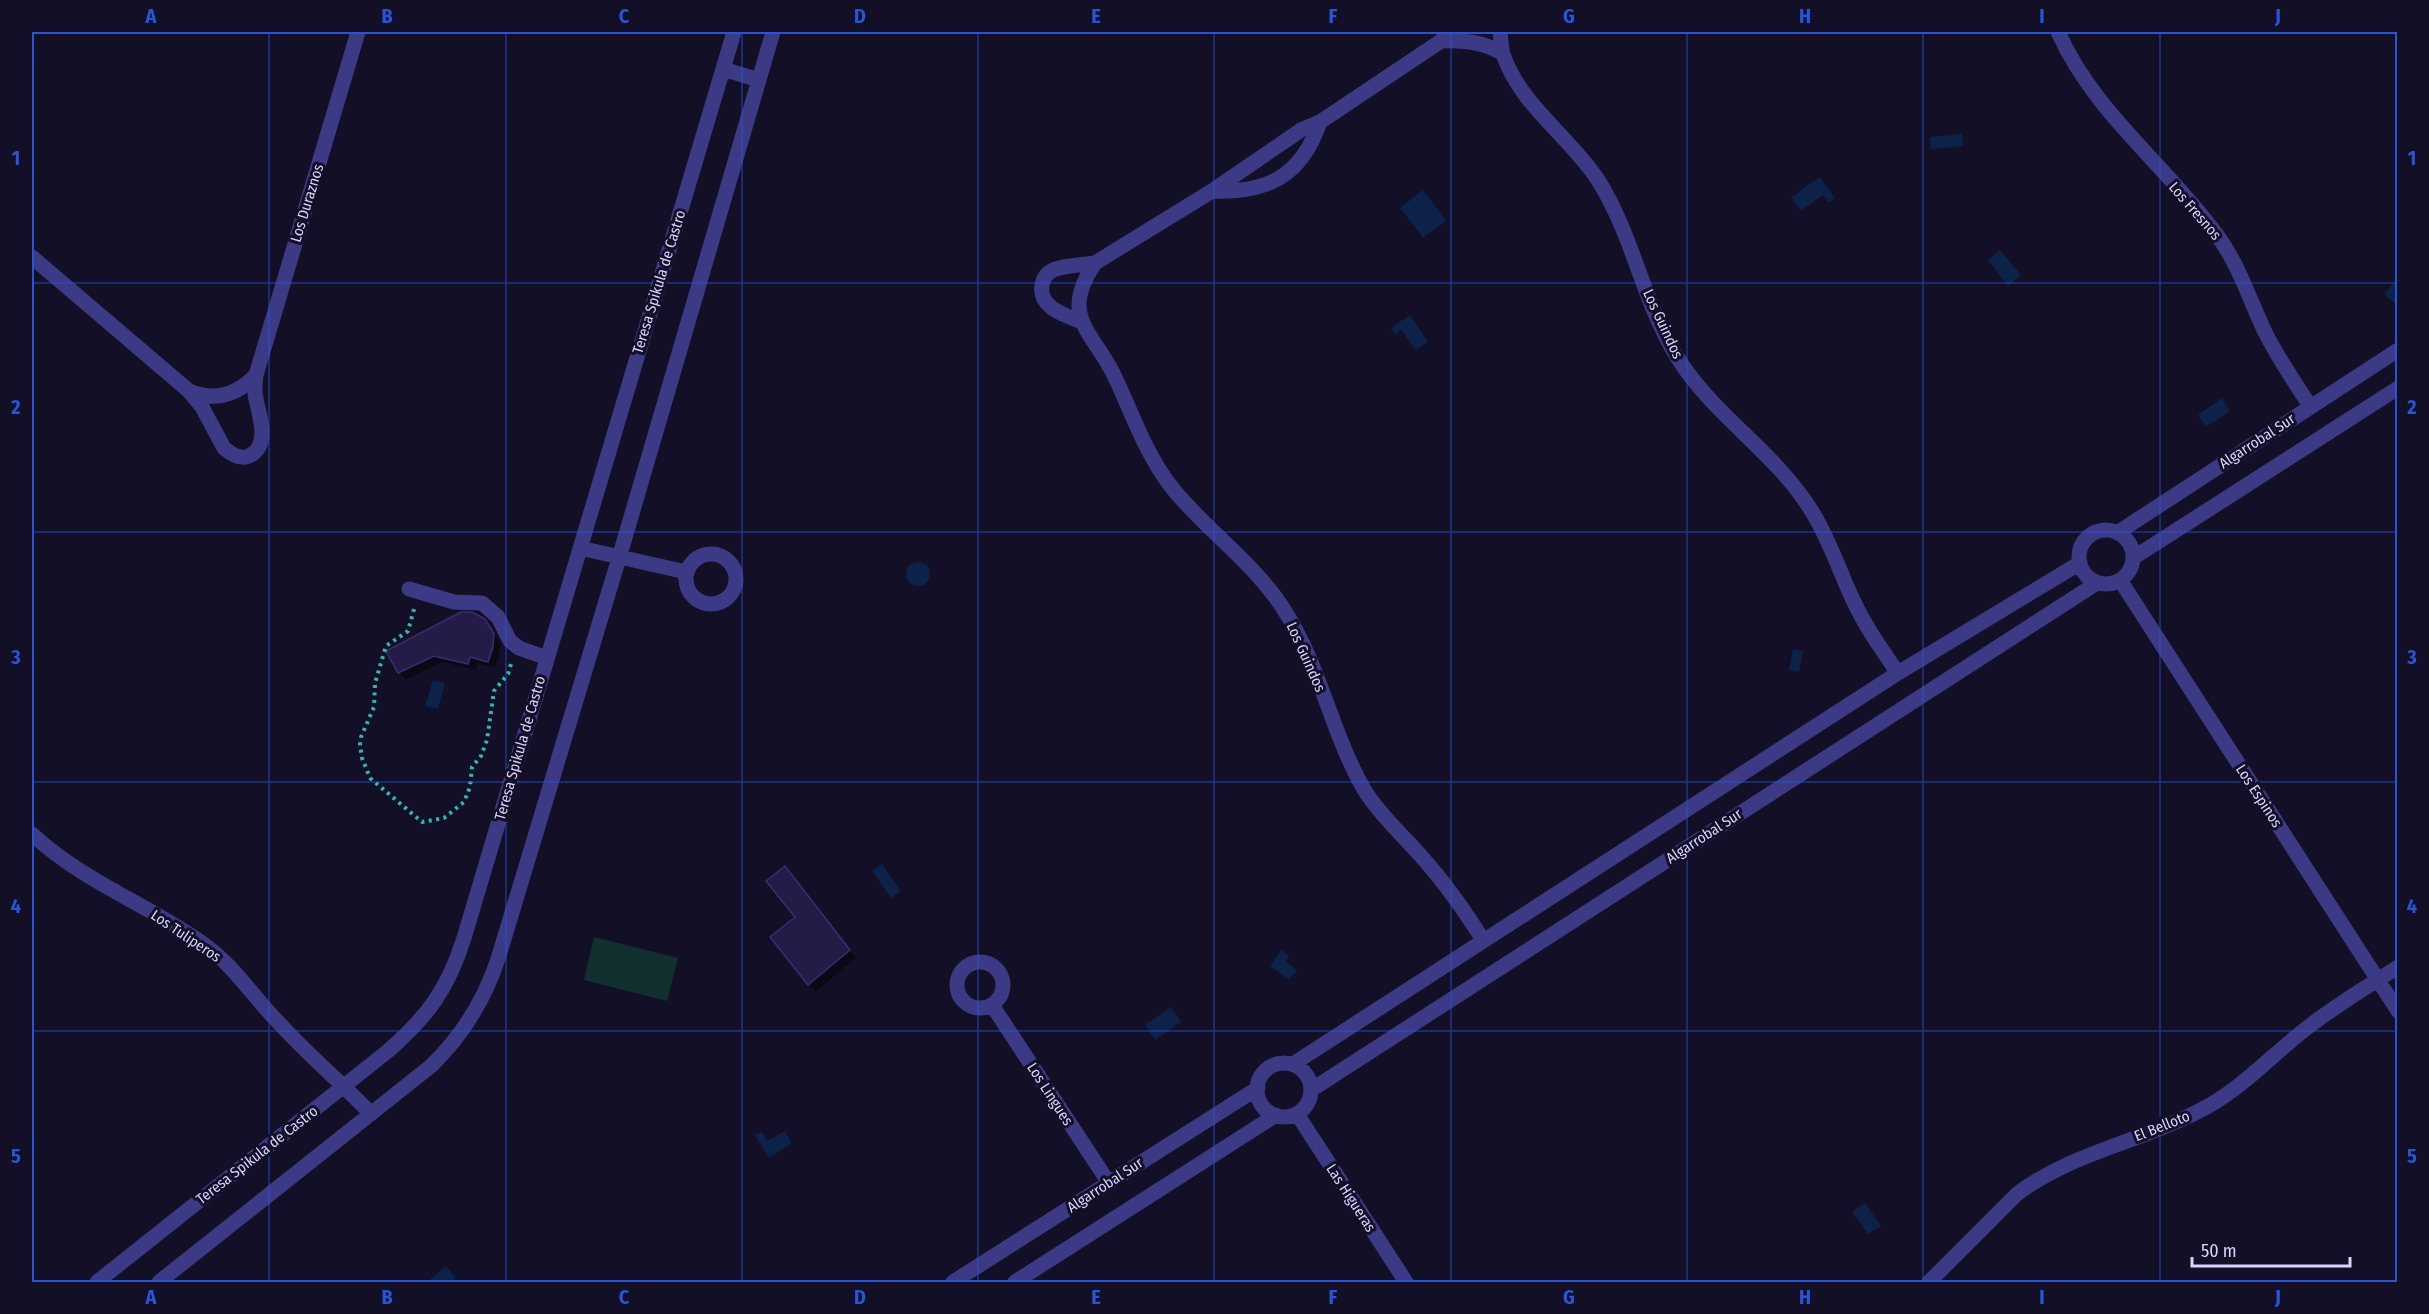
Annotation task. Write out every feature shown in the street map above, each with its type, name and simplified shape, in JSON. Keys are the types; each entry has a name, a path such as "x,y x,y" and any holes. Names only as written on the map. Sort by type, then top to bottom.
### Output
{"street":[{"name":"Los Duraznos","path":"32,257 189,391 202,407 224,448 236,456 247,457 257,449 262,435 255,391 256,375 358,32"},
{"name":"Teresa Spikula de Castro","path":"97,1282 345,1086 414,1028 438,999 447,982 464,938 734,32"},
{"path":"159,1282 371,1114 447,1050 468,1023 484,996 498,959 619,558 773,32"},
{"name":"Los Guindos","path":"1500,32 1502,53 1530,102 1587,165 1608,198 1661,326 1678,358 1721,411 1802,495 1822,528 1858,609 1877,643 1898,673"},
{"name":"Los Fresnos","path":"2058,32 2081,74 2108,113 2203,218 2227,249 2244,281 2267,336 2310,406"},
{"path":"1095,263 1081,291 1080,321 1049,305 1044,298 1042,283 1045,277 1054,270 1095,263 1212,191 1300,130 1320,122 1444,36 1489,46 1502,53"},
{"path":"723,69 759,80"},
{"path":"1212,191 1252,190 1278,178 1305,153 1320,122"},
{"name":"Los Guindos","path":"1080,321 1113,373 1159,469 1174,490 1262,583 1285,611 1303,645 1365,791 1387,820 1450,890 1483,940"},
{"name":"Algarrobal Sur","path":"2117,532 2397,350"},
{"path":"189,391 208,397 228,395 256,375"},
{"name":"Algarrobal Sur","path":"2133,558 2397,388"},
{"path":"2103,531 2117,532 2129,543 2133,558 2129,571 2120,580 2113,584 2097,583 2086,575 2080,563 2080,548 2089,536 2103,531"},
{"path":"580,548 686,572"},
{"path":"1293,1064 1898,673 2080,563"},
{"name":"Los Espinos","path":"2120,580 2397,1011"},
{"name":"Algarrobal Sur","path":"1311,1090 2097,583"},
{"path":"414,590 454,602 482,603 498,617 510,641 547,658"},
{"name":"Los Tuliperos","path":"32,834 61,859 188,934 220,957 290,1035 345,1086 371,1114"},
{"name":"El Belloto","path":"1929,1282 2033,1182 2069,1164 2207,1107 2243,1083 2283,1047 2331,1010 2397,967"},
{"name":"Los Lingues","path":"992,1005 1109,1182"},
{"path":"1279,1063 1293,1064 1307,1074 1311,1090 1308,1104 1297,1114 1290,1116 1269,1112 1260,1102 1258,1088 1266,1069 1279,1063"},
{"name":"Algarrobal Sur","path":"953,1282 1258,1088"},
{"name":"Las Higueras","path":"1297,1114 1406,1282"},
{"path":"1015,1282 1276,1115"}],"path":[{"path":"414,590 408,631 386,646 375,683 374,707 361,737 360,745 362,758 370,778 422,822 444,818 464,802 470,787 472,767 487,740 494,692 508,674 517,646"}],"green space":[{"path":"594,937 678,958 667,1001 584,980"}],"water":[{"path":"1962,134 1963,146 1931,149 1930,137"},
{"path":"1820,177 1835,198 1829,203 1823,195 1801,211 1791,197"},
{"path":"1423,190 1446,221 1423,238 1400,208"},
{"path":"2000,250 2021,275 2008,286 1988,260"},
{"path":"2397,279 2397,303 2396,305 2384,294"},
{"path":"1410,315 1428,342 1416,350 1401,330 1395,334 1391,328"},
{"path":"2222,398 2230,411 2206,427 2198,415"},
{"path":"918,562 923,563 929,569 929,579 923,585 918,586 913,585 907,579 906,574 907,569 913,563"},
{"path":"1793,649 1803,651 1799,672 1789,670"},
{"path":"433,680 445,683 438,709 425,706"},
{"path":"882,864 901,891 891,898 872,871"},
{"path":"1281,950 1289,956 1286,961 1297,970 1289,980 1270,966"},
{"path":"1171,1007 1181,1022 1155,1040 1145,1025"},
{"path":"785,1131 792,1143 769,1158 755,1135 762,1132 767,1141"},
{"path":"1865,1203 1881,1226 1868,1234 1852,1212"},
{"path":"446,1266 456,1278 451,1282 427,1282"}],"building":[{"path":"461,612 472,612 485,619 494,634 488,662 470,657 468,664 434,656 398,673 386,651"},
{"path":"785,866 850,950 808,985 770,937 795,917 766,881"}]}
